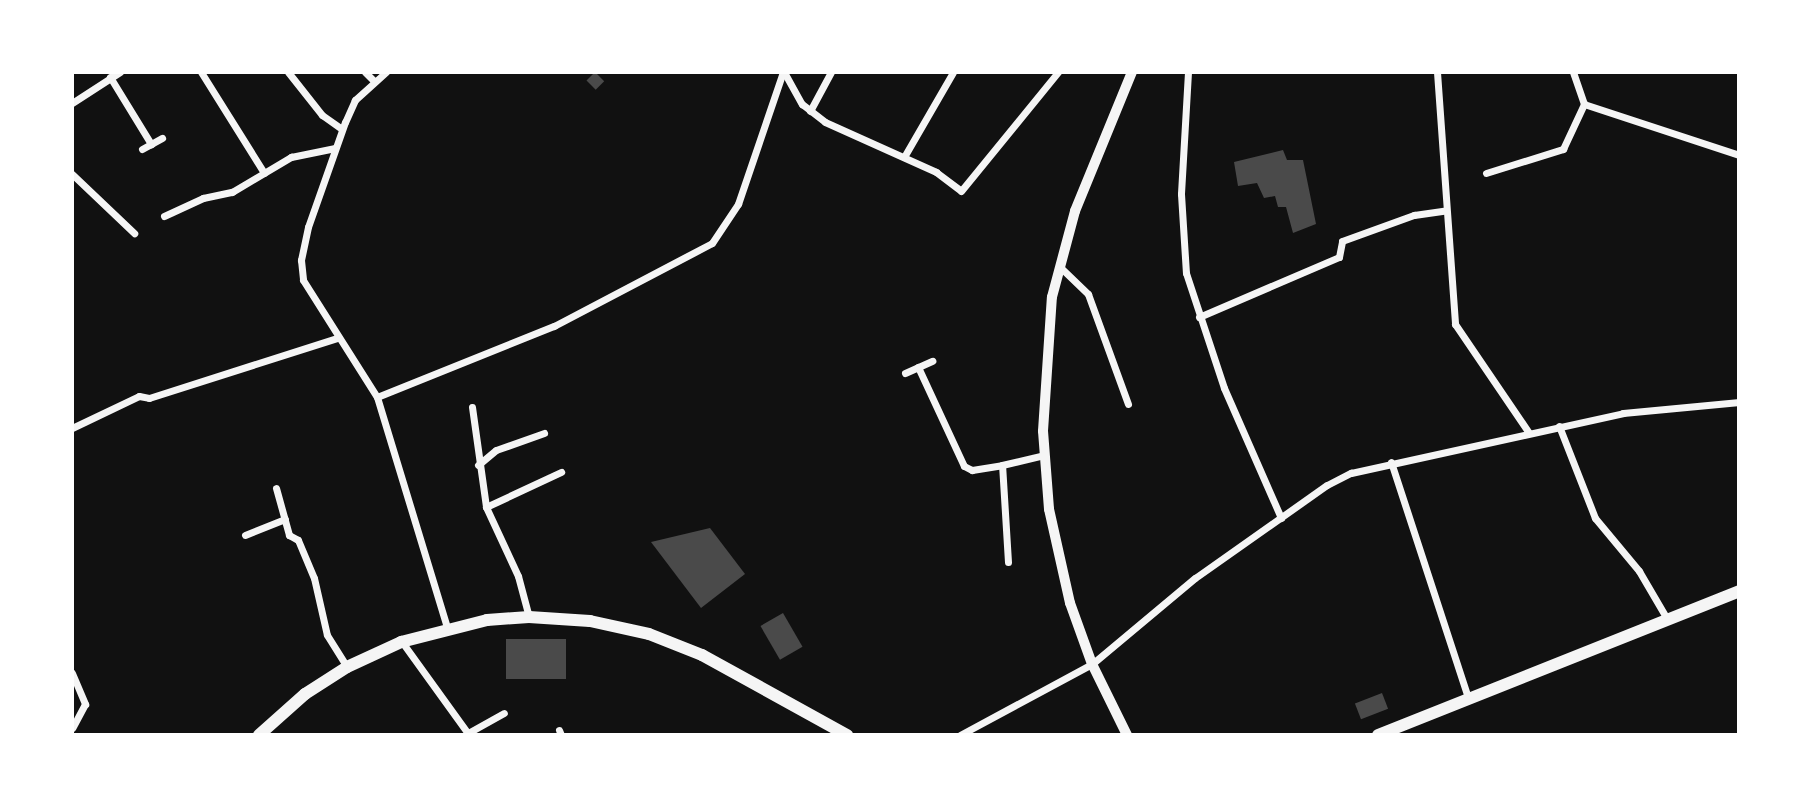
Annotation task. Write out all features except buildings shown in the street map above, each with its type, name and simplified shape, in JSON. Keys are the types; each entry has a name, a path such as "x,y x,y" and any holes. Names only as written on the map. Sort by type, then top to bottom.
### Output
{"highway":[{"path":"1378,735 1739,591"},
{"path":"259,735 305,694 347,667 401,642 447,628 529,617 590,621 649,634 702,655 847,735"}],"main road":[{"path":"1127,735 1092,664 1060,561 1044,455 1052,297 1075,211 1132,72"}],"street":[{"path":"72,103 120,72"},
{"path":"201,72 264,173"},
{"path":"288,72 322,115 342,129"},
{"path":"365,72 374,81"},
{"path":"386,72 355,100 335,148 301,260 307,293 377,397 447,628"},
{"path":"784,72 810,111 825,122 904,157 961,191 1058,72"},
{"path":"377,397 554,326 712,243 738,204 784,72"},
{"path":"810,111 831,72"},
{"path":"904,157 953,72"},
{"path":"1188,72 1181,235 1186,273 1224,388 1282,518"},
{"path":"1437,72 1444,211 1455,324 1528,433"},
{"path":"1486,173 1563,149 1584,104 1573,72"},
{"path":"110,77 151,144"},
{"path":"1584,104 1739,155"},
{"path":"142,149 162,138"},
{"path":"164,216 203,198 232,192 292,157 335,148"},
{"path":"73,177 116,211 134,233"},
{"path":"108,220 116,211"},
{"path":"1199,317 1339,257 1342,241 1414,215 1444,211"},
{"path":"1060,267 1088,294 1128,404"},
{"path":"72,428 138,396 149,398 337,338"},
{"path":"905,373 932,360"},
{"path":"918,367 964,466 972,470 1044,455"},
{"path":"960,735 1092,664 1195,578 1327,485 1391,462 1623,413 1739,402"},
{"path":"472,407 478,466 486,507 518,576 529,617"},
{"path":"1559,426 1575,477 1595,518 1639,570 1667,619"},
{"path":"478,466 496,450 544,433"},
{"path":"1391,462 1468,698"},
{"path":"1002,465 1008,562"},
{"path":"486,507 561,472"},
{"path":"276,488 285,519 314,578 327,635 347,667"},
{"path":"245,535 285,519"},
{"path":"401,642 468,734 504,713"},
{"path":"72,673 85,704 72,728"}]}
